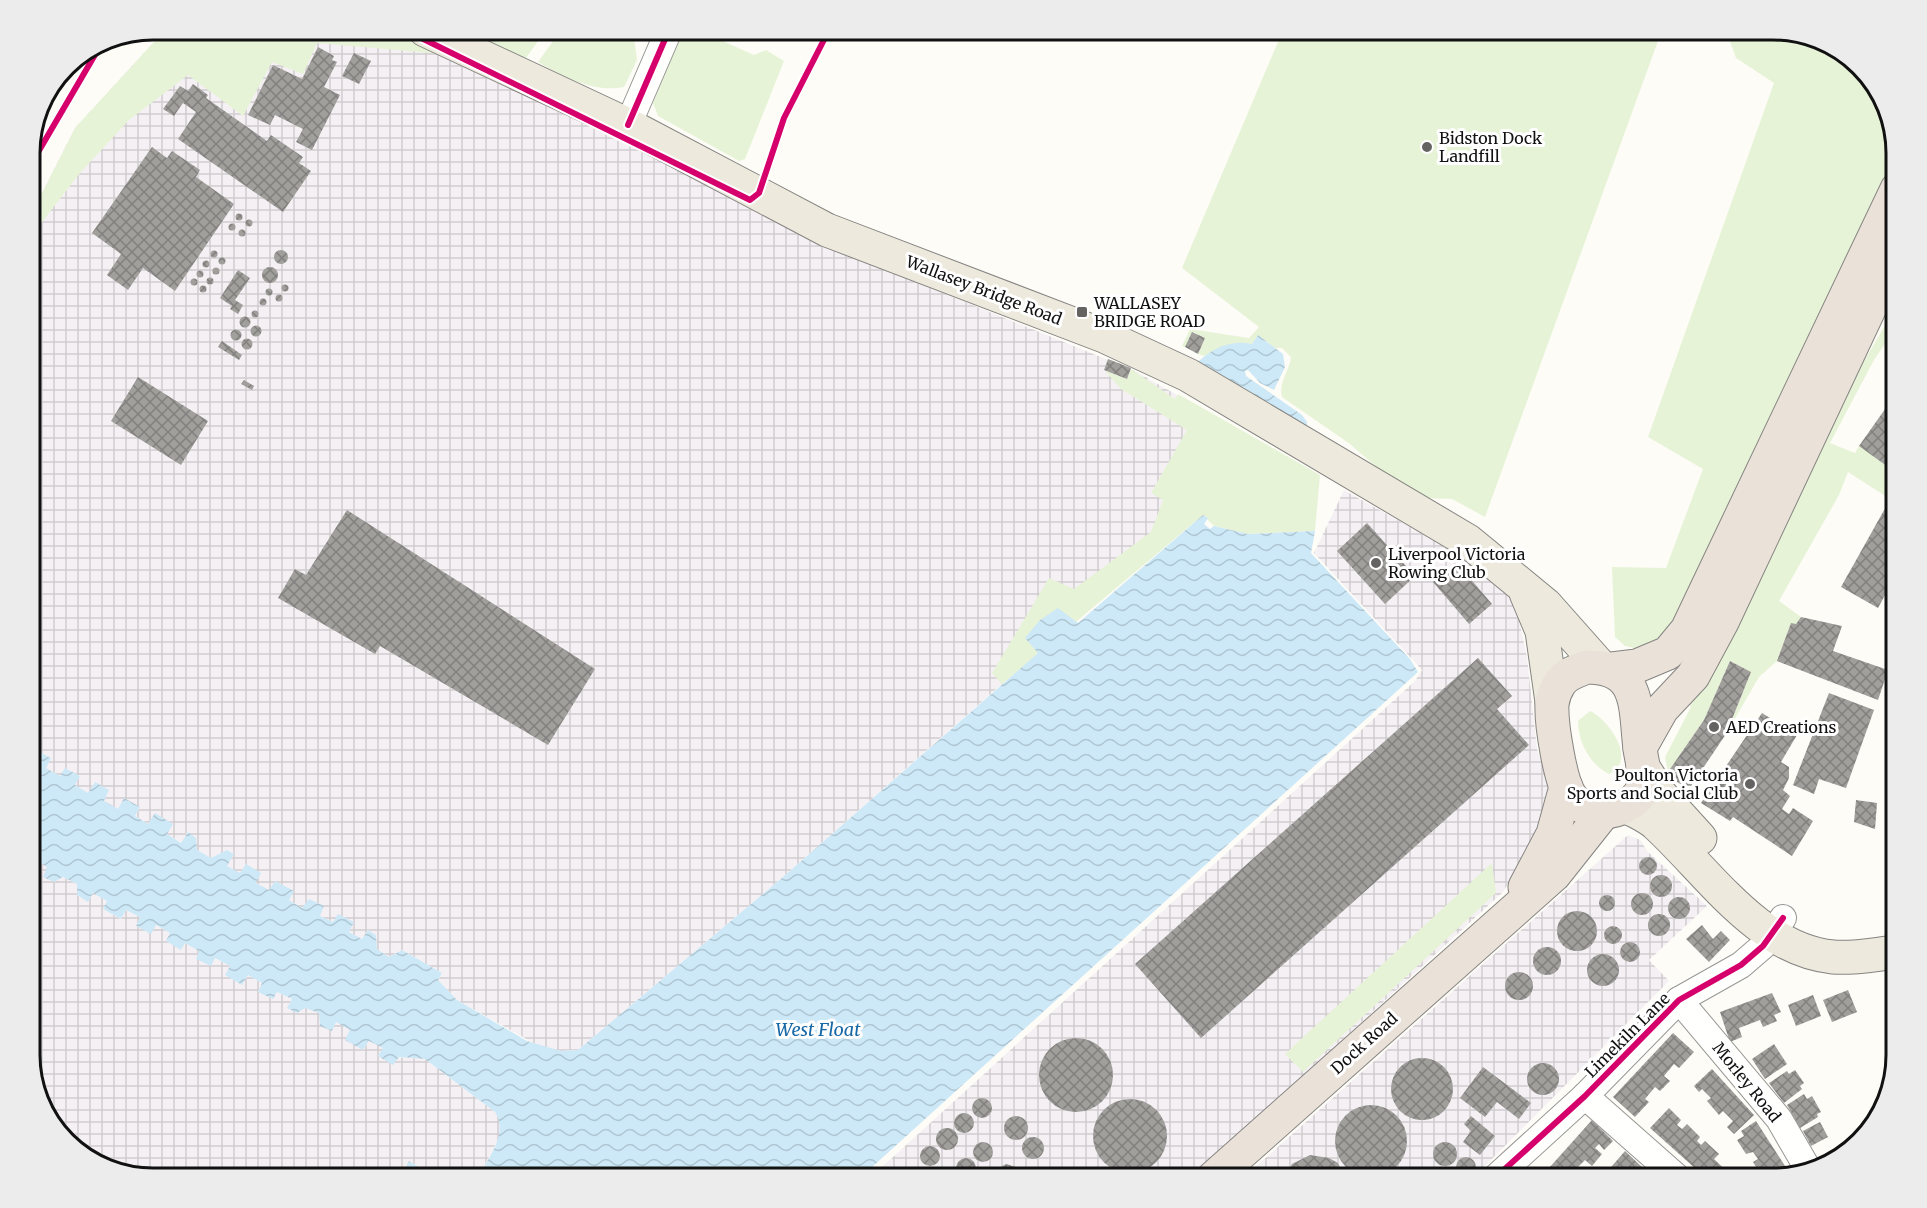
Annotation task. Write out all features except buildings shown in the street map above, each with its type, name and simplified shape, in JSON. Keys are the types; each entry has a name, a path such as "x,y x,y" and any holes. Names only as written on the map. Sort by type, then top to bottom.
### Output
{"highway":[{"path":"1606,668 1626,681 1635,698 1642,758 1641,791 1615,809 1582,806 1571,797 1560,764 1552,702 1562,680 1570,674 1587,667 1637,666 1668,653 1687,630 1886,212"},
{"path":"1642,758 1662,709 1692,676 1722,622 1886,273"},
{"name":"Dock Road","path":"1515,907 1553,834 1566,787"},
{"name":"Dock Road","path":"1224,1168 1515,907 1554,875 1615,809"}],"main road":[{"name":"Wallasey Bridge Road","path":"446,40 628,125 827,230 1104,336 1188,375 1468,541 1546,605 1606,668"},
{"path":"1523,586 1542,631 1552,702"},
{"path":"1642,758 1660,794 1798,948 1831,957 1886,953"},
{"path":"1615,809 1656,823 1690,861 1778,927 1800,928 1828,935 1856,938 1886,933"}],"street":[{"path":"628,125 665,40"},
{"name":"Limekiln Lane","path":"1507,1168 1585,1096 1679,1000 1741,965 1778,927"},
{"name":"Morley Road","path":"1679,1000 1779,1119 1805,1163"},
{"path":"1585,1096 1667,1168"}],"shaded area":[{"path":"158,40 413,40 857,258 1108,360 1104,370 1127,379 1131,369 1248,435 1038,652 783,877 578,1050 561,1051 537,1045 457,1000 438,980 442,973 402,950 389,957 377,949 376,935 368,930 362,939 349,932 353,922 333,922 319,916 324,906 302,908 289,900 293,891 270,891 256,883 246,864 241,874 226,866 234,854 228,850 211,858 197,850 187,832 182,843 167,834 155,814 148,824 135,816 140,807 118,810 104,801 94,782 89,794 75,785 80,775 60,776 45,768 51,758 41,753 41,195 75,128"},
{"path":"1344,490 1511,584 1527,657 1537,749 1551,790 1540,833 1503,892 1203,1168 881,1168 1415,681 1422,670 1314,553"},
{"path":"1628,835 1640,840 1648,852 1707,906 1649,960 1669,981 1483,1168 1254,1168"},
{"path":"41,863 48,867 43,877 63,877 77,884 77,895 88,901 93,893 108,901 103,909 121,919 126,910 140,917 137,927 155,925 171,933 181,950 185,943 200,951 196,959 215,958 230,966 226,975 242,985 248,975 262,983 258,992 277,992 292,999 288,1008 297,1013 305,1007 319,1013 331,1031 336,1022 350,1030 363,1050 369,1041 384,1048 378,1056 425,1059 495,1112 501,1121 502,1132 483,1168 421,1168 409,1161 405,1168 153,1168 117,1162 91,1149 74,1134 56,1111 46,1091 43,1077 41,1062"}],"green space":[{"path":"158,40 413,40 442,54 317,43 303,74 272,62 243,116 188,75 129,120 80,173 41,223 41,195 75,128"},
{"path":"476,40 539,40 526,58"},
{"path":"554,40 634,40 637,60 624,87 613,88 590,86 538,62"},
{"path":"678,40 720,40 754,55 766,50 784,61 745,159 739,161 658,116 653,103"},
{"name":"Bidston Dock Landfill","path":"1279,40 1658,40 1485,517 1452,499 1424,498 1380,470 1350,444 1282,397 1281,387 1291,357 1282,348 1275,348 1258,335 1252,344 1233,344 1204,356 1198,354 1205,338 1193,332 1185,347 1182,346 1190,329 1249,338 1259,327 1182,268"},
{"path":"1730,40 1789,41 1824,52 1848,68 1868,91 1883,124 1886,138 1886,190 1685,619 1644,650 1625,646 1615,637 1612,567 1666,568 1703,469 1648,437 1774,83 1736,58"},
{"path":"1886,324 1886,342 1874,360 1830,443 1855,453 1859,446 1886,465 1886,496 1848,472 1839,495 1779,601 1801,617 1796,624 1791,624 1777,661 1759,677 1726,734 1751,672 1730,661 1704,720 1668,772 1665,757 1691,707 1685,700 1818,439"},
{"path":"1131,369 1175,399 1178,394 1320,475 1315,531 1248,534 1214,526 1203,515 1002,684 992,673 1049,578 1074,589 1151,532 1163,500 1151,493 1187,430 1121,389 1105,371 1127,379"},
{"path":"1590,711 1605,723 1618,741 1621,760 1617,768 1609,774 1591,759 1580,737 1578,721"},
{"path":"1492,863 1496,893 1303,1072 1285,1054"}],"water":[{"path":"1258,335 1283,354 1285,367 1274,390 1260,383 1248,370 1245,371 1246,376 1302,415 1307,422 1307,429 1195,365 1207,354 1228,344 1252,344"},
{"name":"West Float","path":"1203,515 1208,518 1204,524 1210,529 1214,526 1248,534 1315,531 1311,553 1410,659 1418,672 871,1168 483,1168 496,1145 500,1129 495,1112 425,1059 399,1057 393,1065 378,1056 383,1048 369,1041 363,1050 345,1040 350,1030 336,1022 332,1031 320,1026 319,1013 305,1008 297,1013 287,1008 292,999 277,992 273,999 258,992 262,983 248,975 242,985 225,975 230,966 215,958 211,966 196,959 199,951 185,943 181,950 166,941 170,933 156,925 151,934 136,926 140,917 126,910 121,919 103,909 107,901 93,893 88,902 77,895 77,884 63,877 54,882 43,877 47,867 41,864 41,753 51,758 46,768 60,776 65,768 80,776 75,785 88,793 95,782 109,790 104,801 118,809 124,798 140,807 135,816 148,824 155,813 173,824 167,834 181,843 188,832 196,838 197,850 211,858 227,850 234,854 227,866 240,873 246,864 261,873 256,883 269,890 275,881 294,891 289,900 302,908 309,899 324,906 320,916 333,922 338,914 354,922 349,932 362,939 368,930 376,935 377,949 389,957 402,950 442,973 438,980 457,1000 527,1041 561,1051 578,1050 783,877 1038,653 1025,638 1040,620 1058,608 1078,623"},
{"path":"409,1161 421,1168 405,1168"}],"cycle path":[{"path":"425,40 750,200 759,193 784,118 824,40"},
{"path":"628,125 665,40"},
{"path":"41,147 92,59"},
{"path":"1506,1168 1585,1096 1679,1000 1741,965 1763,946 1783,918"}],"place":[{"name":"Bidston Dock Landfill","path":"1427,147"},
{"name":"WALLASEY BRIDGE ROAD","path":"1082,312"},
{"name":"Liverpool Victoria Rowing Club","path":"1376,563"},
{"name":"AED Creations","path":"1714,727"},
{"name":"Poulton Victoria Sports and Social Club","path":"1750,784"}]}
